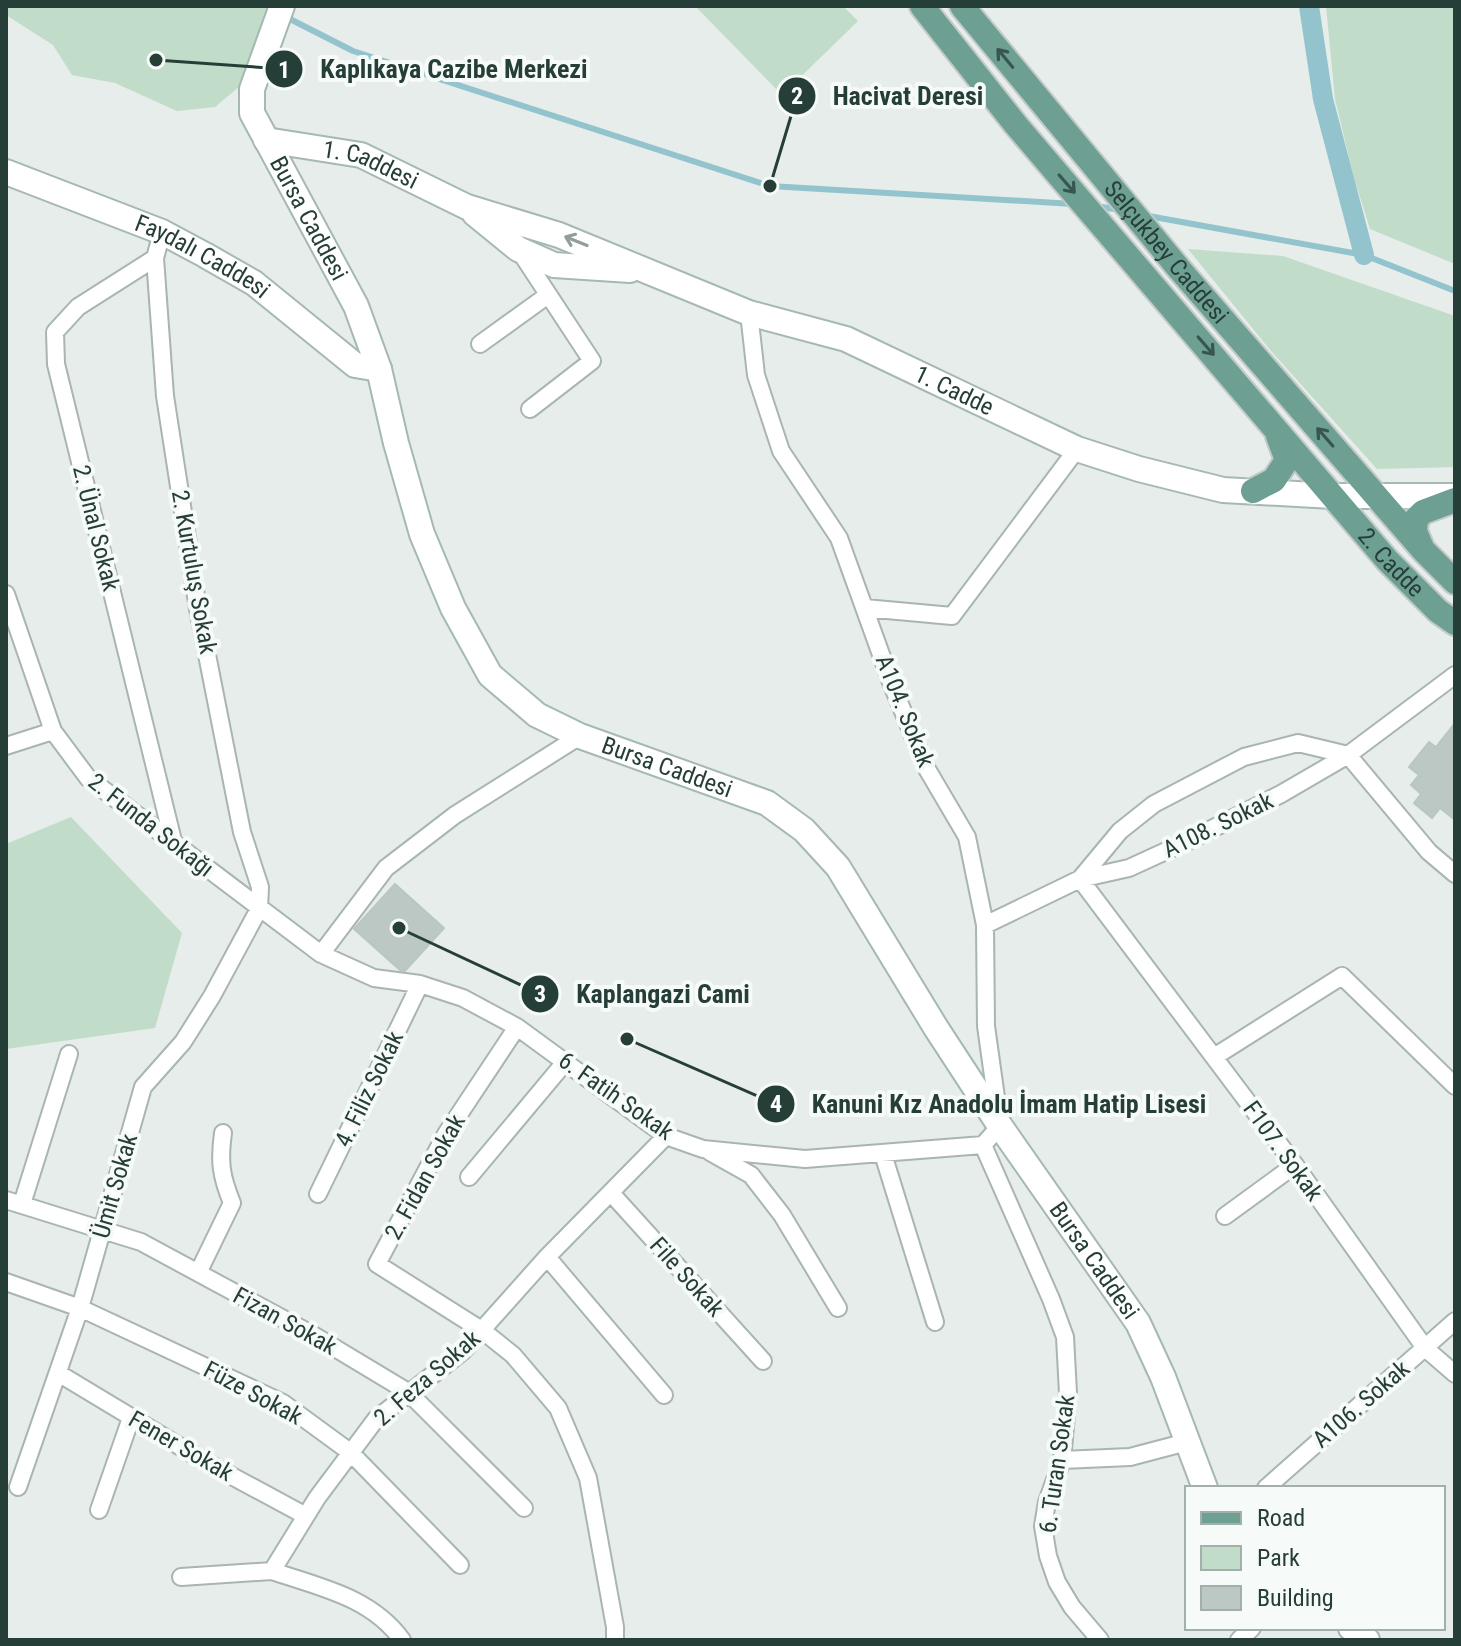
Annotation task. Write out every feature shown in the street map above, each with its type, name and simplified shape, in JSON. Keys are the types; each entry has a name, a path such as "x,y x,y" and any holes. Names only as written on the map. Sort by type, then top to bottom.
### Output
{"main road":[{"name":"Bursa Caddesi","path":"282,6 252,89 252,113 356,306 379,369 422,534 453,608 490,675 537,715 580,736 767,803 804,830 838,867 936,1028 992,1136 1138,1323 1163,1377 1204,1486"},
{"path":"930,15 964,9"},
{"name":"Selçukbey Caddesi","path":"964,9 1180,270 1376,496"},
{"name":"Selçukbey Caddesi","path":"930,15 1016,125 1333,496"},
{"name":"1. Caddesi","path":"266,140 361,155 467,207"},
{"name":"Faydalı Caddesi","path":"6,172 162,232 254,283 355,365 379,369"},
{"path":"467,207 518,249 554,265 648,271"},
{"name":"1. Cadde","path":"467,207 559,235 749,313 846,339 1077,449 1139,469 1223,490 1455,498"},
{"path":"1253,491 1274,480 1287,460 1284,446 1269,420"},
{"name":"2. Cadde","path":"1333,496 1387,560 1438,611 1455,623"},
{"name":"2. Cadde","path":"1376,496 1455,582"},
{"path":"1423,550 1415,531 1416,519 1423,512 1455,498"}],"street":[{"name":"2. Kurtuluş Sokak","path":"162,232 155,258 165,396 198,609 242,832 260,887 259,909"},
{"path":"518,249 592,361 530,409"},
{"name":"2. Ünal Sokak","path":"155,258 78,307 55,332 55,353 174,845"},
{"path":"480,344 548,295"},
{"name":"A104. Sokak","path":"749,313 756,375 781,451 839,538 892,685 927,769 967,837 985,925 992,1136"},
{"path":"865,608 952,616 1077,449"},
{"name":"2. Funda Sokağı","path":"6,594 12,631 53,731 88,778 259,909"},
{"name":"A108. Sokak","path":"985,925 1080,879 1129,868 1281,794 1348,755 1455,675"},
{"path":"6,746 53,731"},
{"path":"321,954 386,868 455,815 580,736"},
{"name":"A108. Sokak","path":"1080,879 1120,831 1154,804 1244,757 1298,743 1348,755"},
{"path":"1348,755 1429,852 1455,874"},
{"name":"F107. Sokak","path":"1080,879 1295,1165 1425,1348 1455,1374"},
{"name":"6. Fatih Sokak","path":"259,909 321,954 374,978 420,984 463,998 517,1027 666,1136 703,1149 805,1159 883,1154 992,1136"},
{"name":"Ümit Sokak","path":"18,1487 80,1308 143,1087 190,1030 259,909"},
{"path":"1214,1057 1342,976 1455,1086"},
{"name":"4. Filiz Sokak","path":"318,1194 420,984"},
{"name":"2. Fidan Sokak","path":"483,1331 377,1264 446,1134 517,1027"},
{"path":"14,1202 69,1054"},
{"path":"469,1177 566,1061"},
{"path":"198,1273 232,1203 222,1179 220,1155 223,1133"},
{"name":"2. Feza Sokak","path":"272,1571 306,1516 376,1419 463,1351 547,1257 666,1136"},
{"name":"6. Turan Sokak","path":"992,1136 1065,1337 1068,1393 1062,1460 1047,1502 1043,1526 1048,1556 1057,1582 1072,1607 1100,1640"},
{"path":"703,1149 751,1175 782,1215 838,1308"},
{"path":"883,1154 935,1322"},
{"path":"1225,1216 1295,1165"},
{"name":"File Sokak","path":"611,1193 763,1361"},
{"name":"Fizan Sokak","path":"14,1202 141,1242 315,1336 408,1392 524,1508"},
{"path":"547,1257 664,1395"},
{"name":"Füze Sokak","path":"6,1282 80,1308 283,1403 350,1452 460,1565"},
{"name":"A106. Sokak","path":"1268,1486 1455,1321"},
{"path":"483,1331 513,1355 558,1408 588,1478 615,1640"},
{"name":"Fener Sokak","path":"58,1373 204,1461 306,1516"},
{"path":"99,1510 131,1418"},
{"path":"1062,1460 1130,1457 1187,1442"},
{"path":"181,1577 272,1571 353,1598 390,1624 402,1640"}],"green space":[{"path":"6,6 271,6 240,86 215,107 177,111 115,83 72,75 53,45 6,15"},
{"path":"695,6 843,6 858,21 782,95"},
{"path":"1326,6 1455,6 1455,264 1370,229 1335,99"},
{"path":"1188,249 1283,256 1455,316 1455,467 1377,469 1271,351"},
{"path":"71,817 182,933 155,1028 6,1049 6,844"}],"building":[{"path":"1455,723 1455,820 1440,808 1432,818 1414,803 1421,794 1411,785 1419,775 1409,767 1429,742 1436,747"},
{"path":"395,884 444,928 405,971 400,970 354,929"}],"waterway":[{"path":"1309,6 1323,99 1364,255"},
{"path":"286,17 353,51 770,186 1073,204"},
{"path":"1096,206 1120,210"},
{"path":"1143,215 1364,255 1455,291"}],"place":[{"name":"Kaplıkaya Cazibe Merkezi","path":"156,60"},
{"name":"Hacivat Deresi","path":"770,186"},
{"name":"Kaplangazi Cami","path":"399,928"},
{"name":"Kanuni Kız Anadolu İmam Hatip Lisesi","path":"627,1039"}]}
